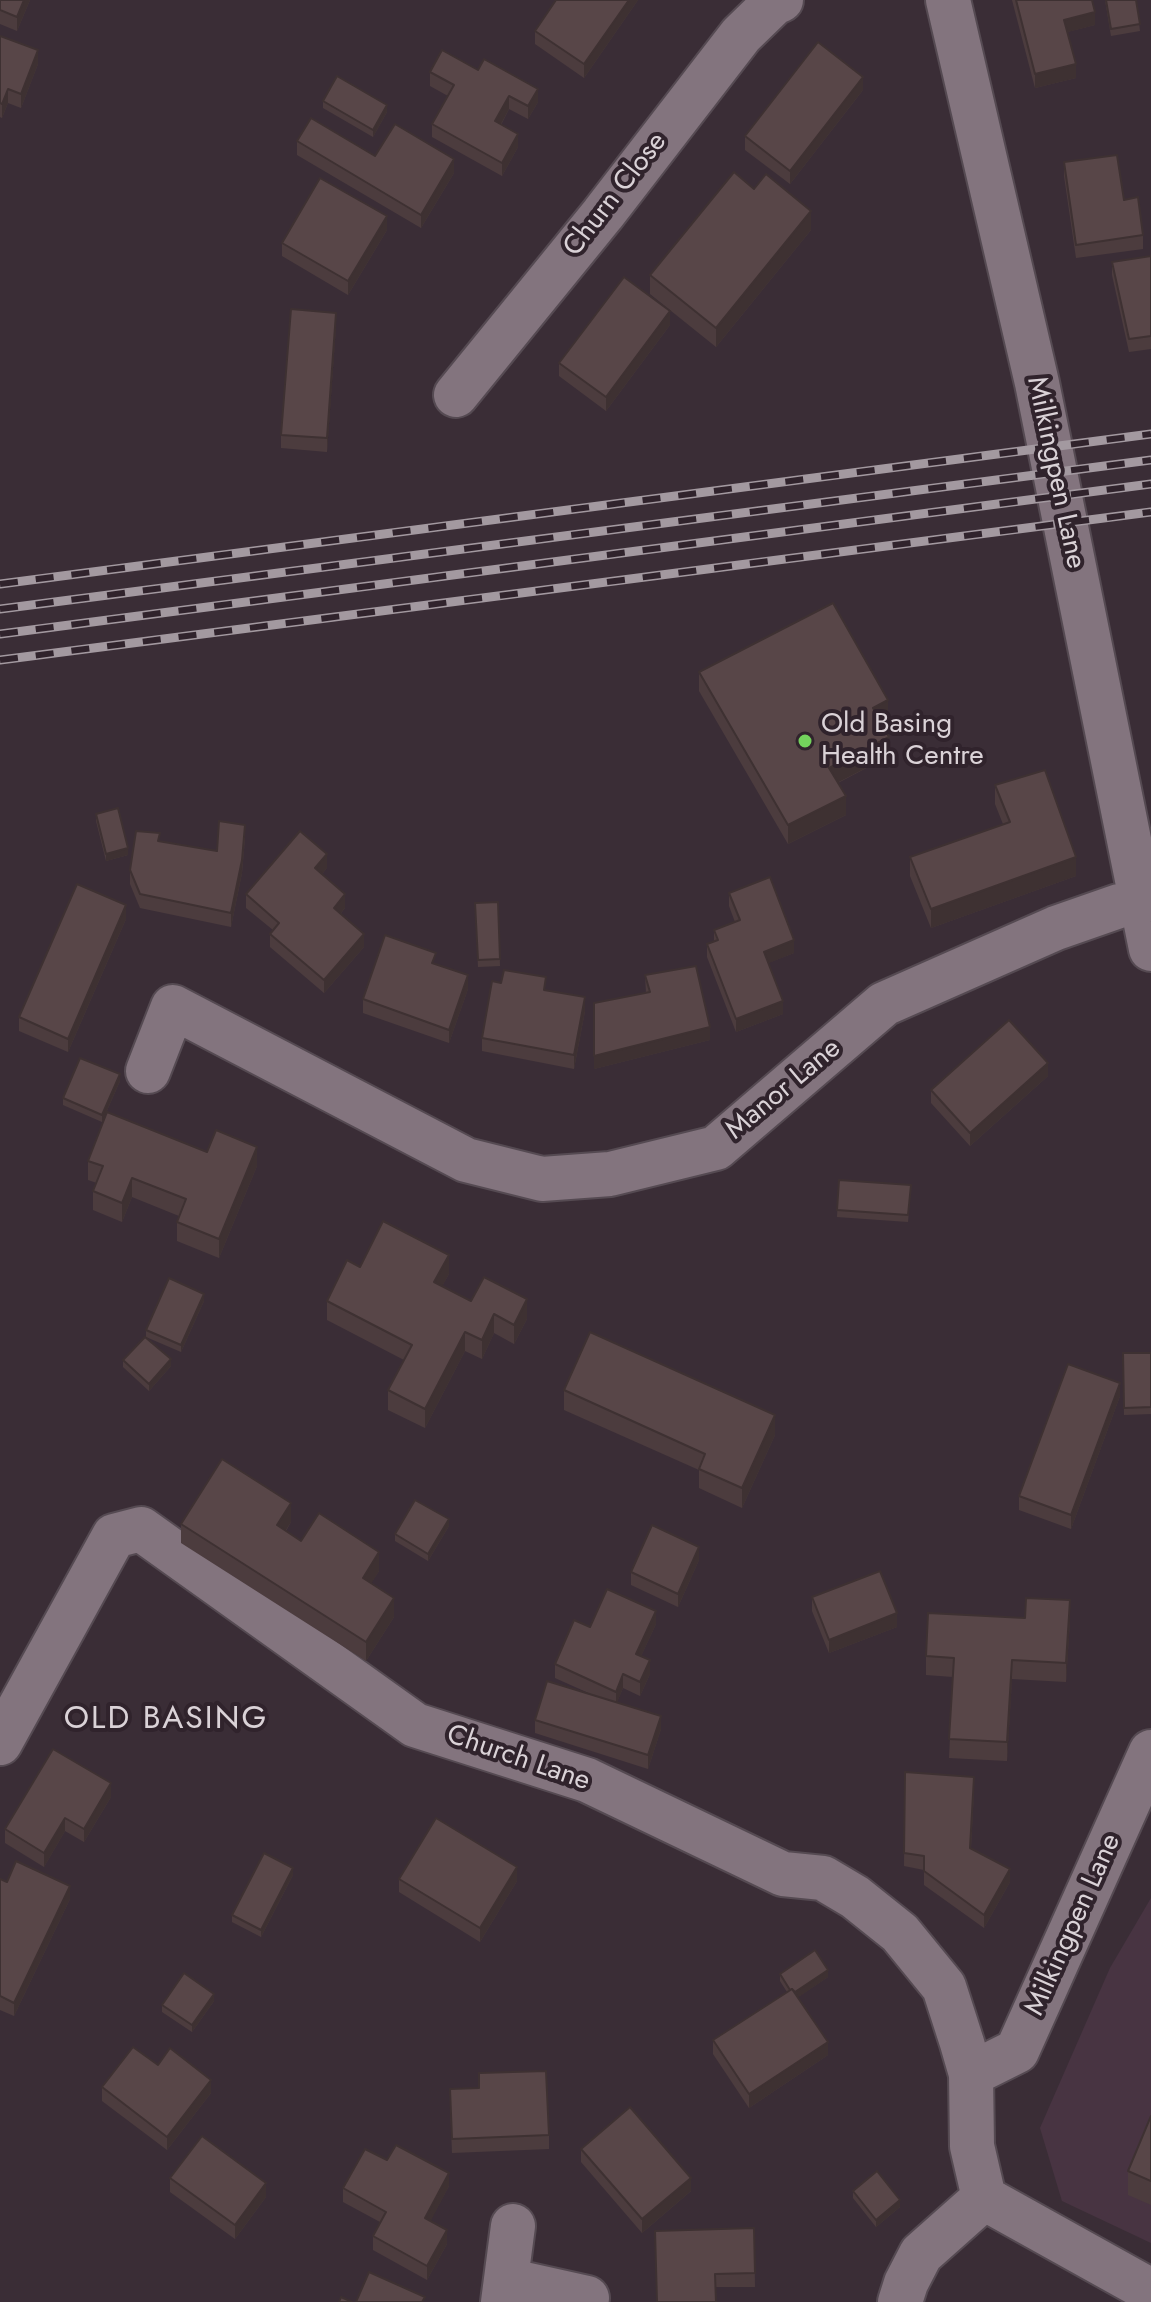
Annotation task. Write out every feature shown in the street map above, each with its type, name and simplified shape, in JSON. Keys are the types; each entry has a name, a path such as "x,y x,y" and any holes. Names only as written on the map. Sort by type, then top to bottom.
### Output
{"street":[{"name":"Churn Close","path":"456,395 603,214 741,35 781,0"},
{"name":"Milkingpen Lane","path":"948,0 1037,383 1151,949"},
{"name":"Manor Lane","path":"148,1071 173,1007 466,1160 542,1179 610,1174 716,1148 884,1004 1056,928 1140,902"},
{"name":"Church Lane","path":"0,1743 114,1536 141,1529 415,1725 587,1780 783,1874 823,1878 855,1897 900,1933 944,1987 971,2074 972,2146 984,2198"},
{"name":"Milkingpen Lane","path":"971,2074 1017,2051 1151,1752"},
{"path":"900,2302 921,2254 984,2198 1151,2291"},
{"path":"513,2226 504,2291 587,2298"}],"shaded area":[{"path":"1151,1898 1151,2243 1062,2201 1040,2128 1110,1968"}],"building":[{"path":"0,0 24,0 17,17 0,10"},
{"path":"556,0 629,0 584,64 535,31"},
{"path":"1016,0 1092,0 1095,12 1064,20 1076,64 1035,74"},
{"path":"1106,0 1136,0 1140,24 1111,29"},
{"path":"0,36 38,50 21,94 8,89 2,104 0,103"},
{"path":"818,42 863,77 790,171 745,136"},
{"path":"442,50 478,70 484,59 538,89 528,106 509,96 495,121 518,134 502,163 432,124 454,85 430,72"},
{"path":"337,76 387,105 373,130 323,101"},
{"path":"311,118 375,156 395,124 454,159 421,215 297,141"},
{"path":"1117,155 1124,200 1138,197 1143,235 1076,245 1064,162"},
{"path":"734,172 754,189 766,174 811,211 716,328 650,275"},
{"path":"320,178 387,216 348,281 282,243"},
{"path":"1151,256 1151,336 1129,339 1112,262"},
{"path":"624,277 670,311 606,397 559,363"},
{"path":"291,309 336,313 327,438 281,435"},
{"name":"Old Basing Health Centre","path":"833,603 888,700 873,708 889,737 829,768 846,796 788,825 699,672"},
{"path":"1045,770 1076,857 931,909 910,857 1010,822 995,785"},
{"path":"118,808 128,848 106,854 96,814"},
{"path":"219,821 245,825 242,860 231,913 140,894 130,870 136,831 160,833 158,841 217,851"},
{"path":"300,831 327,854 315,868 345,894 334,908 364,934 324,980 270,934 279,923 246,894"},
{"path":"770,877 794,940 764,952 783,1001 736,1019 707,944 718,940 714,930 740,920 729,893"},
{"path":"77,884 126,905 68,1039 19,1017"},
{"path":"498,902 500,959 478,960 475,903"},
{"path":"385,935 436,953 432,963 468,975 449,1030 363,999"},
{"path":"696,966 710,1027 594,1056 594,1003 650,992 645,975"},
{"path":"504,970 546,977 544,990 585,997 574,1055 482,1038 492,981 501,983"},
{"path":"1009,1020 1048,1063 970,1133 931,1090"},
{"path":"80,1058 120,1074 102,1115 63,1098"},
{"path":"107,1112 207,1152 216,1130 257,1147 219,1239 177,1222 186,1199 132,1178 122,1203 93,1191 103,1166 88,1161"},
{"path":"839,1180 911,1185 908,1215 837,1210"},
{"path":"383,1221 449,1255 434,1282 471,1301 484,1277 527,1299 514,1325 494,1314 482,1340 465,1332 425,1409 388,1390 412,1345 327,1301 347,1260 360,1267"},
{"path":"169,1278 204,1294 181,1345 146,1330"},
{"path":"590,1332 775,1415 742,1488 699,1469 705,1454 564,1390"},
{"path":"145,1337 171,1359 149,1384 123,1360"},
{"path":"1123,1353 1151,1353 1151,1407 1124,1408"},
{"path":"1068,1364 1120,1383 1071,1515 1019,1496"},
{"path":"222,1459 291,1503 277,1525 301,1541 319,1513 379,1552 363,1578 394,1598 366,1642 181,1524"},
{"path":"415,1500 449,1519 428,1554 395,1534"},
{"path":"652,1525 699,1547 678,1594 631,1572"},
{"path":"880,1571 897,1613 829,1640 812,1597"},
{"path":"607,1589 656,1611 636,1654 650,1660 640,1682 623,1674 616,1692 555,1664 574,1620 590,1627"},
{"path":"1026,1598 1070,1600 1066,1663 1012,1660 1007,1742 949,1739 954,1658 926,1656 928,1613 1025,1618"},
{"path":"547,1681 661,1716 648,1755 535,1720"},
{"path":"53,1749 111,1783 84,1829 65,1818 44,1853 5,1829"},
{"path":"905,1772 974,1777 970,1848 1010,1869 984,1915 924,1871 924,1856 904,1853"},
{"path":"436,1818 517,1867 480,1928 399,1879"},
{"path":"264,1853 293,1868 261,1930 232,1915"},
{"path":"16,1861 70,1886 14,2003 0,1996 0,1879 7,1882"},
{"path":"815,1950 828,1970 795,1992 790,1990 780,1974"},
{"path":"184,1973 214,1994 192,2025 162,2005"},
{"path":"792,1989 828,2042 749,2094 713,2040"},
{"path":"133,2047 158,2065 170,2048 211,2080 167,2137 102,2087"},
{"path":"546,2071 549,2135 452,2139 450,2089 479,2088 479,2073"},
{"path":"630,2107 691,2178 642,2219 581,2149"},
{"path":"1151,2116 1151,2181 1128,2171"},
{"path":"202,2136 266,2183 235,2225 170,2178"},
{"path":"396,2145 449,2173 425,2218 447,2230 427,2266 373,2236 386,2212 343,2188 365,2149 387,2160"},
{"path":"877,2171 900,2200 876,2220 853,2191"},
{"path":"754,2228 755,2273 715,2274 716,2302 657,2302 655,2231"},
{"path":"369,2272 425,2297 422,2302 356,2302"}],"railway":[{"path":"0,584 1151,434"},
{"path":"0,609 1151,460"},
{"path":"0,634 1151,484"},
{"path":"0,660 1151,512"}],"place":[{"name":"Old Basing Health Centre","path":"805,741"}],"district":[{"name":"OLD BASING","path":"166,1720"}]}
